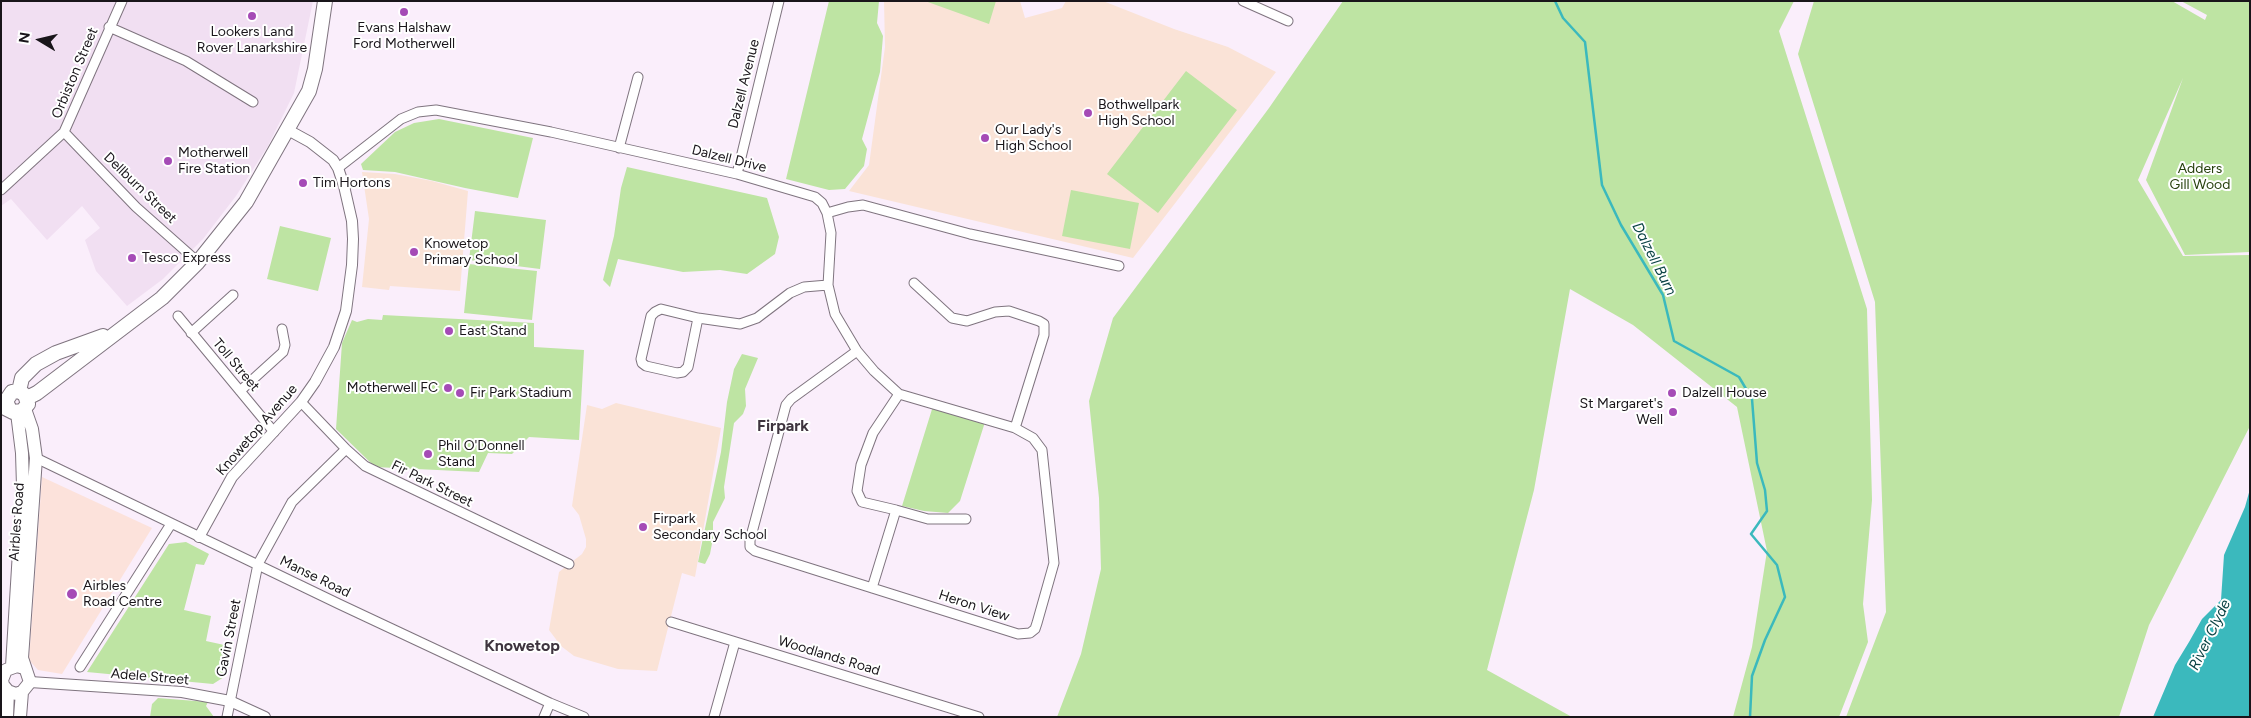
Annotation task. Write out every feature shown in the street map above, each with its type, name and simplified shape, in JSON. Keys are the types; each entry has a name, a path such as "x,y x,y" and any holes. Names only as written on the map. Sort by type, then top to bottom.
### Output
{"main road":[{"path":"13,403 37,393 162,298 198,262 246,202 309,91 315,70 325,1"},
{"path":"13,403 22,378 36,364 56,353 117,331"},
{"name":"Airbles Road","path":"13,403 32,429 36,458 22,658 18,667"},
{"name":"Airbles Road","path":"13,403 22,453 23,486 18,667"},
{"path":"7,717 4,684 6,670 18,667"},
{"name":"Airbles Road","path":"18,667 28,673 30,682"},
{"path":"4,684 16,694 22,692 30,682"},
{"path":"20,717 22,692"}],"street":[{"name":"Orbiston Street","path":"1,190 64,132 122,1"},
{"name":"Dalzell Avenue","path":"737,174 779,1"},
{"path":"1243,1 1288,21"},
{"path":"109,27 186,62 254,102"},
{"path":"619,148 638,77"},
{"name":"Dalzell Drive","path":"338,168 401,118 418,112 436,110 737,174 815,197 822,203 827,213"},
{"name":"Knowetop Avenue","path":"199,538 232,477 301,402 315,382 334,347 341,328 349,294 352,265 352,222 338,168 323,151 288,130"},
{"name":"Dellburn Street","path":"64,132 136,208 198,262"},
{"path":"827,213 848,207 863,206 970,234 1119,266"},
{"name":"Heron View","path":"827,213 831,233 828,285 835,314 857,351 874,371 899,394 1015,428 1033,438 1042,450 1054,563 1034,629 1025,635 755,551 750,547 750,540 786,405 791,399 857,351"},
{"path":"914,284 952,318 967,321 995,312 1009,311 1044,324 1044,335 1015,428"},
{"path":"698,318 688,366 683,372 677,373 646,366 642,363 641,359 651,316 662,309 698,318 740,324 757,318 790,294 804,288 828,285"},
{"path":"191,333 233,295"},
{"name":"Toll Street","path":"178,316 274,432"},
{"path":"240,391 283,352 285,344 282,329"},
{"path":"899,394 873,433 862,465 856,491 862,502 928,519 966,519"},
{"name":"Fir Park Street","path":"301,402 358,461 377,473 569,564"},
{"name":"Gavin Street","path":"227,717 258,564 292,502 346,449"},
{"name":"Manse Road","path":"36,458 199,538 258,564 550,703 584,717"},
{"path":"872,588 896,510"},
{"path":"80,667 171,524"},
{"name":"Woodlands Road","path":"672,622 979,717"},
{"path":"714,717 735,642"},
{"name":"Adele Street","path":"30,682 182,692 230,701 265,717"},
{"path":"544,717 550,703"}],"shaded area":[{"path":"1,1 313,1 294,93 268,146 236,196 203,239 163,279 127,306 96,271 85,240 100,228 82,206 47,240 11,199 1,206"},
{"path":"884,1 1020,1 1025,18 1062,8 1066,1 1103,1 1174,29 1228,47 1276,72 1133,258 849,191 869,165 885,47"},
{"name":"Knowetop Primary School","path":"362,172 395,174 432,181 468,191 460,291 390,286 389,290 362,287 369,219"},
{"name":"Firpark Secondary School","path":"616,403 721,428 695,577 682,573 657,671 618,669 574,656 561,646 549,630 559,572 582,554 586,547 586,539 579,515 572,506 587,405 602,409"},
{"name":"Airbles Road Centre","path":"42,477 152,528 62,674 38,670 29,660"}],"green space":[{"path":"829,1 879,1 877,23 883,36 880,72 862,139 867,149 864,166 845,189 829,190 786,179"},
{"path":"925,1 996,1 989,24"},
{"path":"1343,1 1794,1 1779,31 1867,309 1872,500 1863,604 1868,642 1839,717 1733,717 1752,647 1767,551 1737,407 1633,325 1570,289 1534,490 1487,670 1572,717 1057,717 1081,654 1101,569 1099,498 1089,401 1113,318 1269,108"},
{"name":"Adders Gill Wood","path":"1814,1 2172,1 2205,20 2207,15 2181,1 2250,1 2250,252 2185,255 2146,180 2183,78 2138,180 2183,256 2250,255 2250,426 2149,625 2119,717 1846,717 1886,612 1875,302 1798,54"},
{"path":"1186,71 1237,110 1158,213 1107,174"},
{"path":"439,119 533,138 518,198 395,172 363,170 361,164 395,132 414,123"},
{"path":"627,167 767,198 779,237 775,254 747,274 720,270 683,272 618,259 610,287 603,280 614,236 621,188"},
{"path":"1071,190 1139,203 1130,249 1062,236"},
{"path":"475,211 546,220 540,269 469,260"},
{"path":"280,226 331,238 318,291 267,279"},
{"path":"469,264 537,271 532,320 464,313"},
{"name":"Fir Park Stadium","path":"383,315 534,323 534,347 584,350 579,440 529,437 512,454 488,453 479,472 375,467 336,429 342,343 352,320 357,322 368,319 382,320"},
{"path":"742,354 758,358 745,389 746,406 743,414 734,423 724,487 725,498 713,522 710,554 705,564 698,562 721,452 727,402 734,369"},
{"path":"933,406 985,422 960,501 948,513 924,511 902,506"},
{"path":"186,542 209,554 204,565 196,564 184,610 211,616 206,641 229,646 224,677 213,684 87,672 169,544"},
{"path":"158,698 208,702 206,706 214,717 150,717 152,704"}],"water":[{"name":"River Clyde","path":"2250,489 2250,717 2153,717 2175,665 2202,619 2221,600 2224,555 2245,507"}],"waterway":[{"name":"Dalzell Burn","path":"1555,1 1563,18 1585,42 1602,185 1621,225 1663,295 1674,341 1739,377 1752,399 1757,463 1765,490 1767,511 1751,534 1777,565 1785,597 1765,640 1752,676 1750,717"}],"place":[{"name":"Evans Halshaw Ford Motherwell","path":"404,12"},
{"name":"Lookers Land Rover Lanarkshire","path":"252,16"},
{"name":"Bothwellpark High School","path":"1088,113"},
{"name":"Our Lady's High School","path":"985,138"},
{"name":"Motherwell Fire Station","path":"168,161"},
{"name":"Tim Hortons","path":"303,183"},
{"name":"Knowetop Primary School","path":"414,252"},
{"name":"Tesco Express","path":"132,258"},
{"name":"East Stand","path":"449,331"},
{"name":"Motherwell FC","path":"448,388"},
{"name":"Fir Park Stadium","path":"460,393"},
{"name":"Dalzell House","path":"1672,393"},
{"name":"St Margaret's Well","path":"1673,412"},
{"name":"Phil O'Donnell Stand","path":"428,454"},
{"name":"Firpark Secondary School","path":"643,527"},
{"name":"Airbles Road Centre","path":"72,594"}],"district":[{"name":"Firpark","path":"783,426"},
{"name":"Knowetop","path":"522,646"}]}
